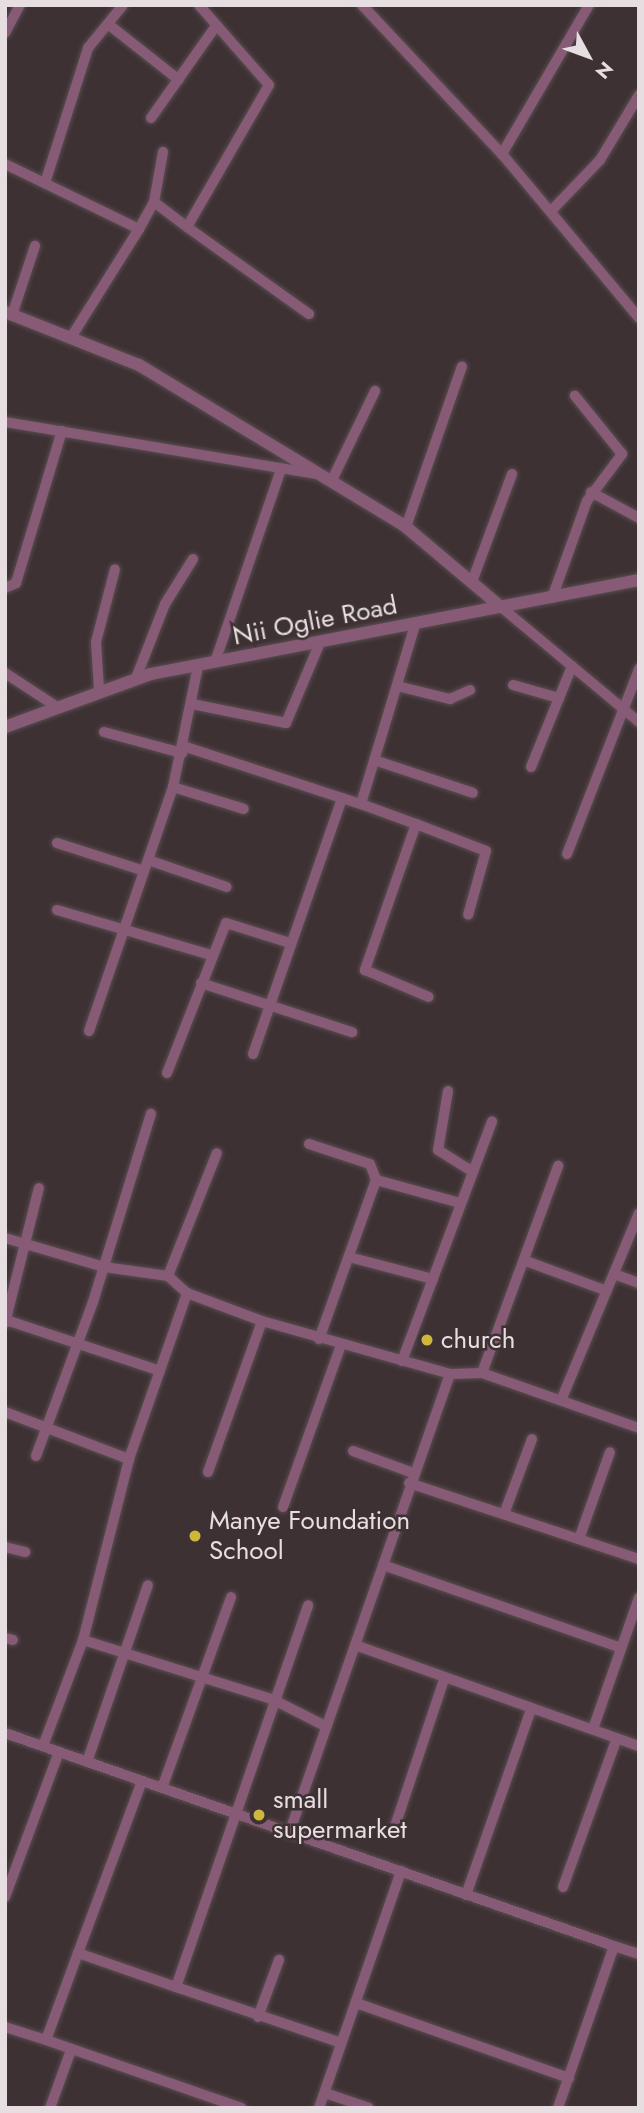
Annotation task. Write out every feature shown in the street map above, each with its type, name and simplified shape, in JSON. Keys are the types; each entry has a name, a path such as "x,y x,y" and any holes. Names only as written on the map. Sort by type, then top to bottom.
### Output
{"street":[{"path":"5,33 20,5"},
{"path":"46,183 88,48 122,5"},
{"path":"187,227 269,85 199,5"},
{"path":"362,5 502,154 635,305 639,318"},
{"path":"502,154 589,5"},
{"path":"108,24 179,80"},
{"path":"151,118 216,26"},
{"path":"551,211 600,160 639,95"},
{"path":"72,336 154,202 163,152"},
{"path":"5,164 139,229"},
{"path":"154,202 309,314"},
{"path":"35,246 9,313 139,365 406,527 473,579 501,607 639,722"},
{"path":"406,527 462,366"},
{"path":"328,478 375,391"},
{"path":"552,598 591,492 622,453 575,396"},
{"path":"5,422 328,478"},
{"path":"5,589 16,583 62,431"},
{"path":"215,663 281,469"},
{"path":"473,579 512,474"},
{"path":"591,492 639,518"},
{"path":"136,678 165,604 193,559"},
{"path":"99,689 96,642 115,569"},
{"name":"Nii Oglie Road","path":"5,727 54,705 136,678 319,645 639,580"},
{"path":"362,804 415,625"},
{"path":"192,704 286,723 319,645"},
{"path":"89,1031 173,787 183,750 198,666"},
{"path":"531,767 572,666"},
{"path":"567,854 639,669"},
{"path":"5,673 54,705"},
{"path":"513,685 559,698"},
{"path":"397,686 450,699 470,690"},
{"path":"104,732 183,750 362,804 486,851 468,915"},
{"path":"374,760 472,793"},
{"path":"173,787 244,809"},
{"path":"253,1054 267,1006 342,798"},
{"path":"416,824 365,970 429,997"},
{"path":"57,843 144,871"},
{"path":"148,860 227,887"},
{"path":"57,910 211,955"},
{"path":"167,1073 211,955 226,923 290,943"},
{"path":"201,983 352,1032"},
{"path":"448,1091 438,1150 472,1172"},
{"path":"36,1455 51,1427 151,1114"},
{"path":"402,1361 492,1121"},
{"path":"309,1144 370,1164 376,1180 320,1339"},
{"path":"169,1276 217,1153"},
{"path":"482,1373 526,1261 558,1166"},
{"path":"376,1180 460,1203"},
{"path":"39,1188 29,1246 6,1322 160,1371"},
{"path":"562,1398 639,1213"},
{"path":"5,1238 104,1267 169,1276 187,1293 262,1321 450,1374 482,1373 562,1398 639,1428"},
{"path":"349,1257 433,1279"},
{"path":"526,1261 607,1291"},
{"path":"614,1274 639,1283"},
{"path":"43,1746 83,1640 129,1459 187,1293"},
{"path":"208,1472 262,1321"},
{"path":"283,1507 341,1345"},
{"path":"289,1834 411,1478 450,1374"},
{"path":"5,1412 51,1427 129,1459"},
{"path":"504,1514 532,1439"},
{"path":"352,1451 411,1478 504,1514 639,1559"},
{"path":"579,1539 610,1452"},
{"path":"5,1547 25,1552"},
{"path":"383,1565 621,1648"},
{"path":"87,1762 148,1585"},
{"path":"162,1788 231,1597"},
{"path":"593,1729 639,1598"},
{"path":"177,1987 234,1814 308,1605"},
{"path":"83,1640 127,1649 274,1700 327,1727"},
{"path":"355,1645 639,1746"},
{"path":"394,1829 445,1677"},
{"path":"466,1895 530,1709"},
{"path":"5,1733 639,1954"},
{"path":"563,1887 617,1738"},
{"path":"5,1897 59,1752"},
{"path":"46,2040 142,1781"},
{"path":"319,2108 401,1871"},
{"path":"558,2108 614,1946"},
{"path":"78,1954 341,2043"},
{"path":"258,2017 279,1960"},
{"path":"355,2003 569,2078"},
{"path":"5,2026 241,2108"},
{"path":"50,2108 71,2050"},
{"path":"325,2093 369,2108"}],"place":[{"name":"church","path":"427,1340"},
{"name":"Manye Foundation School","path":"195,1536"},
{"name":"small supermarket","path":"259,1815"}]}
